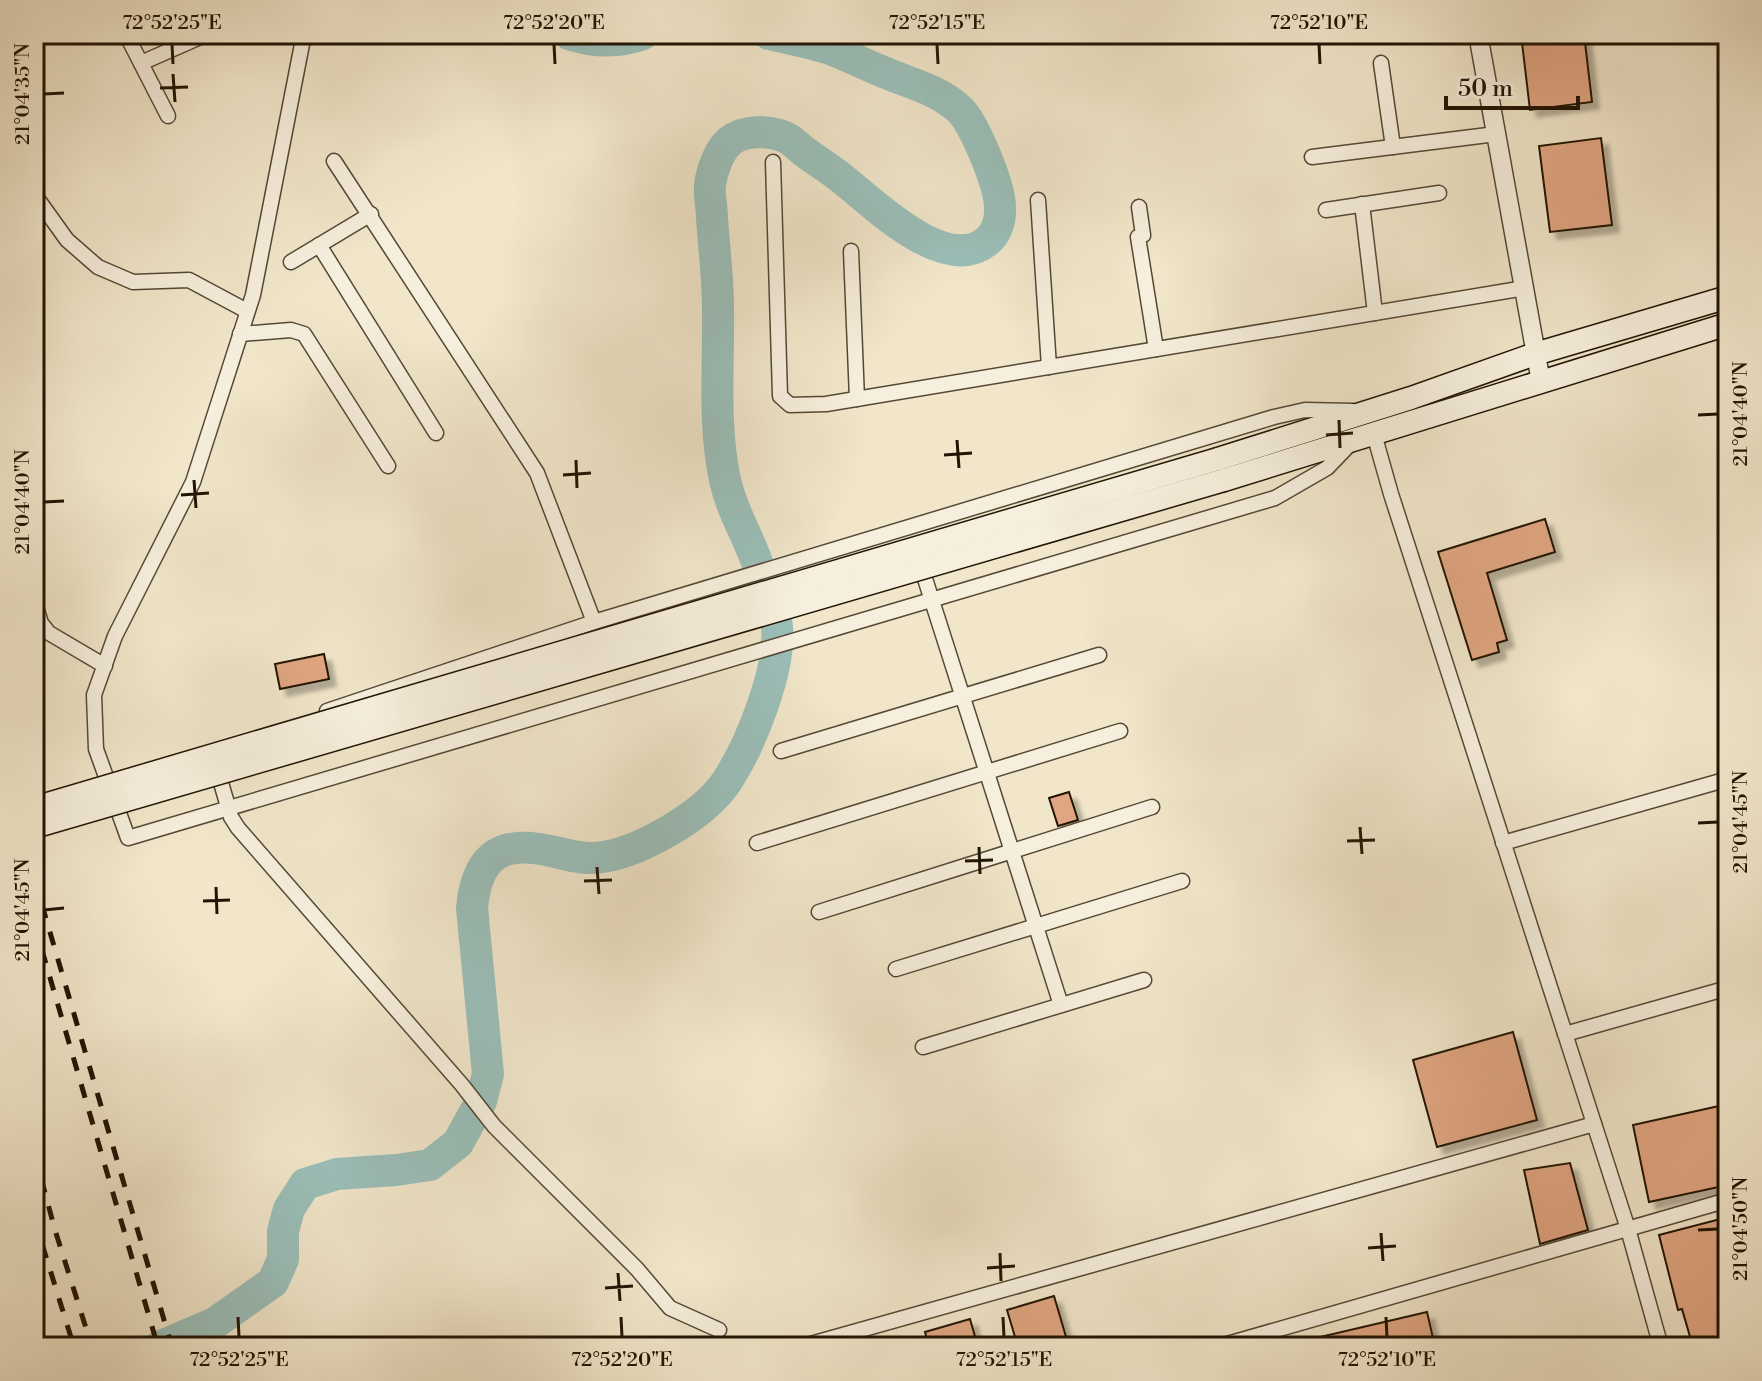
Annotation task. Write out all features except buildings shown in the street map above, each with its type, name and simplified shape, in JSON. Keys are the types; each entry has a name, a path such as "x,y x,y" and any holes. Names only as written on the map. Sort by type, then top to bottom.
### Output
{"main road":[{"path":"34,827 1221,470 1365,411 1535,354 1728,297"},
{"path":"34,808 1221,470 1364,437 1728,324"}],"street":[{"path":"126,34 168,116"},
{"path":"141,63 207,34"},
{"path":"304,34 253,295 193,482 115,636 94,695 96,749 128,838 1275,498 1327,468 1364,437 1391,494 1628,1229 1661,1347"},
{"path":"1478,34 1541,382"},
{"path":"1381,63 1393,147"},
{"path":"1312,157 1496,134"},
{"path":"334,161 537,473 594,622"},
{"path":"773,162 780,396 790,405 826,404 1525,288"},
{"path":"1326,210 1439,193"},
{"path":"34,194 67,240 98,267 133,282 189,280 247,311"},
{"path":"1038,200 1049,367"},
{"path":"1362,204 1375,313"},
{"path":"1139,207 1143,235 1138,237 1156,349"},
{"path":"291,262 371,214"},
{"path":"319,245 436,433"},
{"path":"851,251 857,399"},
{"path":"240,334 291,330 304,334 388,466"},
{"path":"107,780 212,749 594,622 1274,417 1305,410 1365,411"},
{"path":"909,529 1061,1005"},
{"path":"34,601 41,623 49,633 105,666"},
{"path":"781,751 1099,655"},
{"path":"757,843 1120,731"},
{"path":"212,749 228,809 238,828 462,1085 494,1126 637,1269 670,1308 719,1330"},
{"path":"1503,843 1728,779"},
{"path":"819,912 1152,807"},
{"path":"896,969 1182,881"},
{"path":"923,1047 1144,980"},
{"path":"1565,1034 1728,988"},
{"path":"800,1347 1594,1124"},
{"path":"1217,1347 1728,1200"}],"waterway":[{"path":"569,34 606,40 643,34"},
{"path":"159,1347 215,1323 273,1282 283,1259 283,1231 289,1209 305,1184 337,1174 430,1165 458,1143 481,1101 488,1074 472,908 475,890 486,863 507,850 520,848 595,858 649,842 686,820 716,794 745,748 769,685 777,645 777,627 765,582 731,500 721,459 718,297 710,189 714,167 723,150 736,137 749,133 764,132 785,137 892,219 931,243 969,250 986,242 996,231 999,196 985,154 965,116 951,102 833,50 769,34"}],"railway":[{"path":"34,878 172,1347"},
{"path":"34,923 158,1347"},
{"path":"34,1152 92,1347"},
{"path":"34,1218 74,1347"}]}
